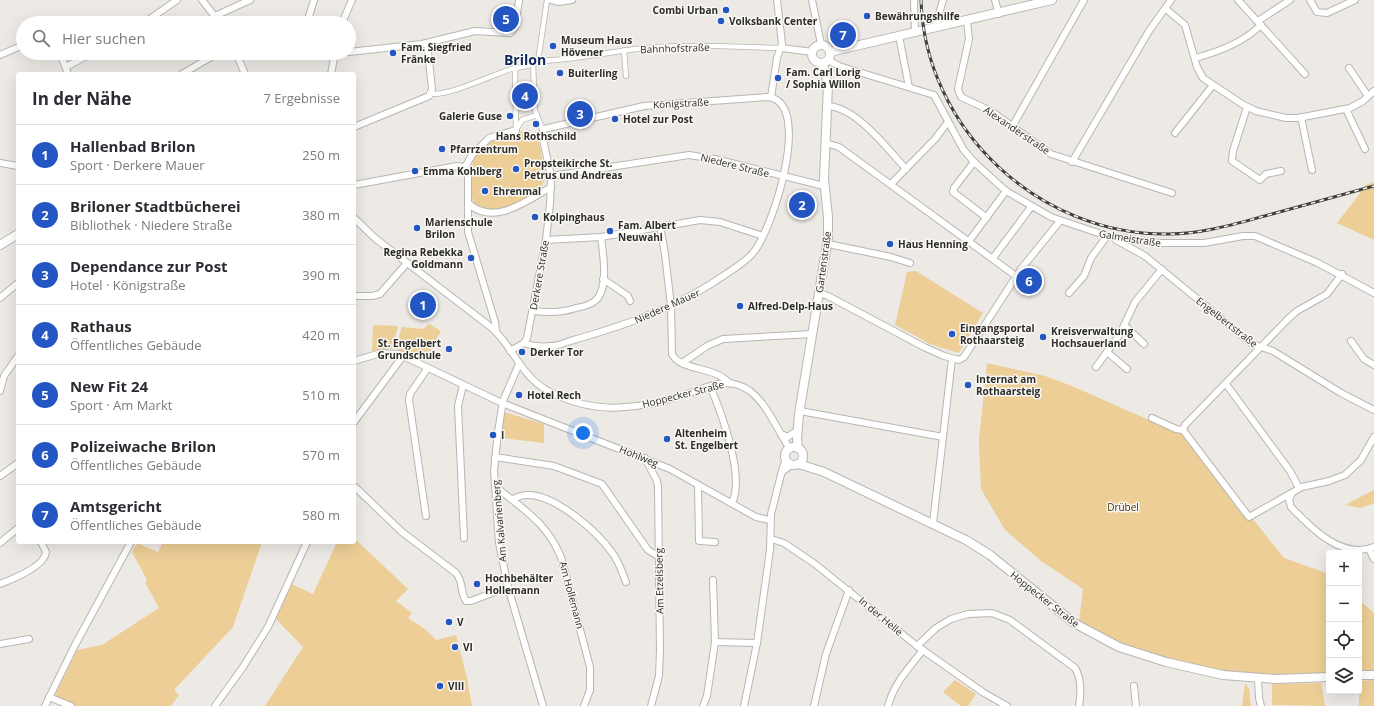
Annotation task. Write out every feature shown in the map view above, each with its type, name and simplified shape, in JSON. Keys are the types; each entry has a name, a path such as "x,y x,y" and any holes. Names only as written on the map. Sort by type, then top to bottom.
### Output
{"street":[{"path":"154,16 177,0"},
{"path":"202,0 215,16 250,0"},
{"path":"309,16 314,0"},
{"path":"345,16 352,0"},
{"path":"356,51 427,43 472,31 508,33 513,31 515,27 519,0"},
{"path":"356,126 423,100 431,94 445,92 515,68 533,64 538,61 547,0"},
{"path":"551,0 559,2 572,0"},
{"path":"771,97 776,61 782,48 781,25 777,0"},
{"path":"812,0 821,44"},
{"path":"914,0 915,33"},
{"path":"935,28 944,0"},
{"path":"995,0 999,14"},
{"path":"827,58 828,47 821,44 815,47 812,52 816,61 827,58 899,36 999,14 1052,0"},
{"path":"1012,127 1084,0"},
{"path":"1238,0 1305,74"},
{"path":"1195,58 1222,49 1249,35 1259,23 1290,0"},
{"path":"1310,0 1317,12 1322,13 1327,13 1355,0"},
{"path":"1072,162 1149,31 1166,9 1170,1"},
{"path":"1166,9 1185,25 1201,75 1213,85 1247,107 1261,113 1286,118 1301,118 1346,109 1360,103 1374,91"},
{"name":"Alexanderstraße","path":"967,21 969,39 958,93 961,97 986,109 1046,152 1072,162 1172,193"},
{"path":"899,36 909,87"},
{"path":"427,43 432,89 431,94"},
{"name":"Bahnhofstraße","path":"538,61 558,60 624,50 671,46 782,48 812,52"},
{"path":"0,55 16,48"},
{"path":"624,50 626,76"},
{"name":"Galmeistraße","path":"827,58 835,65 934,95 964,149 974,162 1006,190 1031,207 1060,221 1107,236 1146,242 1183,244 1208,242 1243,236 1255,236 1342,274 1374,293"},
{"name":"Gartenstraße","path":"793,448 797,439 799,412 828,244 828,217 824,186 828,106 827,58"},
{"path":"63,60 67,72"},
{"path":"66,67 79,60"},
{"path":"185,72 206,60"},
{"path":"239,60 244,72"},
{"path":"330,72 333,60"},
{"name":"Derkere Straße","path":"524,343 527,338 533,311 546,240 551,187 551,176 543,131 537,115 533,64"},
{"path":"515,68 516,130"},
{"path":"1349,68 1368,96"},
{"path":"1175,133 1213,85"},
{"name":"Königstraße","path":"543,131 644,106 771,97"},
{"name":"Niedere Mauer","path":"524,343 544,347 557,345 620,326 670,306 708,287 752,254 763,236 783,177 788,153 788,118 781,104 771,97"},
{"path":"828,106 836,108 861,122 906,169"},
{"path":"1247,107 1233,151 1232,161 1260,180 1266,174 1280,171"},
{"path":"1346,109 1364,149"},
{"path":"465,167 472,155 489,138 516,130 522,120 537,115"},
{"path":"1301,118 1312,170"},
{"path":"891,184 938,136 948,122"},
{"path":"826,143 836,145 1016,276"},
{"name":"Niedere Straße","path":"551,176 682,155 703,157 824,186"},
{"path":"974,162 953,192 987,218"},
{"path":"0,164 16,166"},
{"path":"356,185 457,166 465,167"},
{"path":"465,167 468,173 467,223 471,243 495,322 496,331"},
{"path":"468,203 478,211 496,213 507,210 551,187"},
{"path":"969,241 1006,190"},
{"path":"993,258 1031,207"},
{"path":"356,220 369,233 496,331"},
{"path":"546,240 601,237 694,220 711,220 763,236"},
{"path":"819,293 828,296 924,347 952,359 961,359 1016,276 1060,221"},
{"path":"660,226 670,306 671,351 674,358 682,363 718,374 729,383"},
{"path":"0,245 16,235"},
{"path":"1070,293 1084,276 1092,256 1107,236"},
{"name":"Engelbertstraße","path":"1107,236 1132,248 1162,269 1252,344 1260,348 1273,351 1341,393 1374,410"},
{"path":"533,311 562,312 591,303 598,297 603,279 604,266 601,237"},
{"path":"828,244 891,257 910,263"},
{"path":"356,296 372,296 380,294 407,263"},
{"path":"1096,367 1125,326 1135,302 1162,269"},
{"path":"1184,430 1185,425 1297,311 1327,294 1342,274"},
{"path":"603,279 628,296 630,301"},
{"path":"0,298 16,285"},
{"path":"1125,326 1144,344"},
{"name":"Hoppecker Straße","path":"496,331 528,376 542,387 588,406 605,408 625,407 653,403 710,386 729,383 742,386 755,395 780,434 793,448 802,451 804,456 824,472"},
{"path":"682,363 707,346 723,339 812,334"},
{"path":"1350,341 1364,359 1374,365"},
{"path":"510,351 524,343"},
{"name":"Hohlweg","path":"356,360 386,352 403,356 427,369 502,403 645,458 756,517 770,520"},
{"path":"1107,352 1127,369"},
{"path":"356,419 403,356"},
{"path":"0,391 4,376 16,359"},
{"path":"933,523 952,359"},
{"name":"Am Kalvarienberg","path":"519,364 502,403 495,457 495,486 499,548 508,587 543,706"},
{"path":"426,516 409,400 410,394 427,369"},
{"path":"1226,384 1290,471 1299,488"},
{"path":"463,385 458,406 464,538"},
{"path":"710,386 735,468 736,490 732,503"},
{"path":"799,412 943,437"},
{"name":"Gartenstraße","path":"793,448 793,433 799,412"},
{"path":"1152,418 1173,428 1184,430 1248,517 1251,517 1292,494 1299,488 1329,481 1344,475 1361,460 1374,437"},
{"path":"780,434 788,437 793,433"},
{"path":"792,463 786,452 793,448"},
{"path":"744,706 757,643 771,539 770,520 781,474 792,463 802,460 804,456"},
{"path":"495,457 554,466 602,484 648,550 658,556"},
{"name":"Am Etzelsberg","path":"645,458 658,483 660,650 659,676 651,706"},
{"name":"Hoppecker Straße","path":"792,463 824,472 933,523 990,555 1068,619 1107,642 1142,655 1177,665 1223,675 1258,679 1326,677"},
{"path":"0,475 16,464"},
{"path":"698,485 699,541 715,542"},
{"name":"Am Hollemann","path":"495,486 543,525 554,540 563,561 590,667 590,690 584,706"},
{"path":"356,488 402,532 456,573 462,581 463,596 466,601 508,587"},
{"path":"1292,494 1289,500 1291,506 1328,539 1352,550 1371,548 1374,559"},
{"path":"512,499 529,495 552,502 572,514 593,531 611,551 626,582"},
{"path":"0,543 16,530"},
{"name":"In der Helle","path":"771,539 784,543 849,590 917,646 984,693 1007,706"},
{"path":"0,584 20,575 43,561 46,552 42,544"},
{"path":"45,706 74,647 131,544"},
{"path":"215,706 243,667 268,627 306,544"},
{"path":"703,706 707,696 715,642 713,580"},
{"path":"814,706 826,654 849,590"},
{"path":"917,646 939,625 954,617 981,612 1000,615 1075,668 1079,675 1079,706"},
{"path":"0,644 29,639"},
{"path":"715,642 757,643"},
{"path":"888,706 892,693 898,682 923,650"},
{"path":"1362,676 1374,675"},
{"path":"1258,679 1258,695 1262,706"},
{"path":"1134,686 1136,706"},
{"path":"49,697 71,706"}],"green space":[{"path":"518,131 531,133 538,137 546,177 540,190 507,208 489,210 476,206 473,201 471,185 471,170 473,161 477,154 490,143 498,138"},
{"path":"1374,182 1374,240 1337,223 1364,186"},
{"path":"916,271 983,313 959,353 932,345 895,325 907,272"},
{"path":"429,324 441,331 424,361 395,348 402,327 423,329"},
{"path":"373,325 398,326 392,349 372,351"},
{"name":"Drübel","path":"987,363 1045,376 1072,386 1183,435 1243,516 1253,519 1284,558 1326,573 1326,674 1238,674 1150,655 1121,644 1079,622 1083,589 1041,561 1005,530 981,489 979,440"},
{"path":"504,412 544,424 544,443 501,438"},
{"path":"1374,490 1374,503 1361,508 1345,505"},
{"path":"356,540 408,589 396,601 412,613 408,618 425,629 436,640 456,635 467,678 472,706 265,706 303,647 276,619 292,584 313,594 336,544 356,544"},
{"path":"136,544 139,544 158,552 162,544 261,544 233,627 174,690 179,695 171,706 77,706 57,698 56,693 77,650 102,645 159,608 145,582 147,580 132,552"},
{"path":"1362,603 1374,613 1374,673 1362,673"},
{"path":"955,680 976,694 968,706 961,706 943,692"},
{"path":"1374,680 1374,706 1359,706 1359,694 1362,694 1362,681"},
{"path":"1245,683 1249,689 1251,706 1242,706"},
{"path":"1321,683 1325,706 1272,705 1272,684"}],"railway":[{"path":"921,0 928,47 943,92 967,132 998,166 1035,195 1076,217 1121,230 1182,234 1234,224 1374,186"}],"place":[{"name":"Combi Urban","path":"726,10"},
{"name":"Bewährungshilfe","path":"867,16"},
{"name":"New Fit 24","path":"506,19"},
{"name":"Volksbank Center","path":"721,21"},
{"name":"Amtsgericht","path":"843,35"},
{"name":"Museum Haus Hövener","path":"553,46"},
{"name":"Fam. Siegfried Fränke","path":"393,53"},
{"name":"Buiterling","path":"560,73"},
{"name":"Fam. Carl Lorig / Sophia Willon","path":"778,78"},
{"name":"Rathaus","path":"525,96"},
{"name":"Dependance zur Post","path":"580,114"},
{"name":"Galerie Guse","path":"510,116"},
{"name":"Hotel zur Post","path":"615,119"},
{"name":"Hans Rothschild","path":"536,124"},
{"name":"Pfarrzentrum","path":"442,149"},
{"name":"Propsteikirche St. Petrus und Andreas","path":"516,169"},
{"name":"Emma Kohlberg","path":"415,171"},
{"name":"Ehrenmal","path":"485,191"},
{"name":"Briloner Stadtbücherei","path":"802,205"},
{"name":"Kolpinghaus","path":"535,217"},
{"name":"Marienschule Brilon","path":"417,228"},
{"name":"Fam. Albert Neuwahl","path":"610,231"},
{"name":"Haus Henning","path":"890,244"},
{"name":"Regina Rebekka Goldmann","path":"471,258"},
{"name":"Polizeiwache Brilon","path":"1029,281"},
{"name":"Hallenbad Brilon","path":"423,305"},
{"name":"Alfred-Delp-Haus","path":"740,306"},
{"name":"Eingangsportal Rothaarsteig","path":"952,334"},
{"name":"Kreisverwaltung Hochsauerland","path":"1043,337"},
{"name":"St. Engelbert Grundschule","path":"449,349"},
{"name":"Derker Tor","path":"522,352"},
{"name":"Internat am Rothaarsteig","path":"968,385"},
{"name":"Hotel Rech","path":"519,395"},
{"name":"I","path":"493,435"},
{"name":"Altenheim St. Engelbert","path":"667,439"},
{"name":"Hochbehälter Hollemann","path":"477,584"},
{"name":"V","path":"449,622"},
{"name":"VI","path":"455,647"},
{"name":"VIII","path":"440,686"}],"district":[{"name":"Brilon","path":"525,60"}]}
